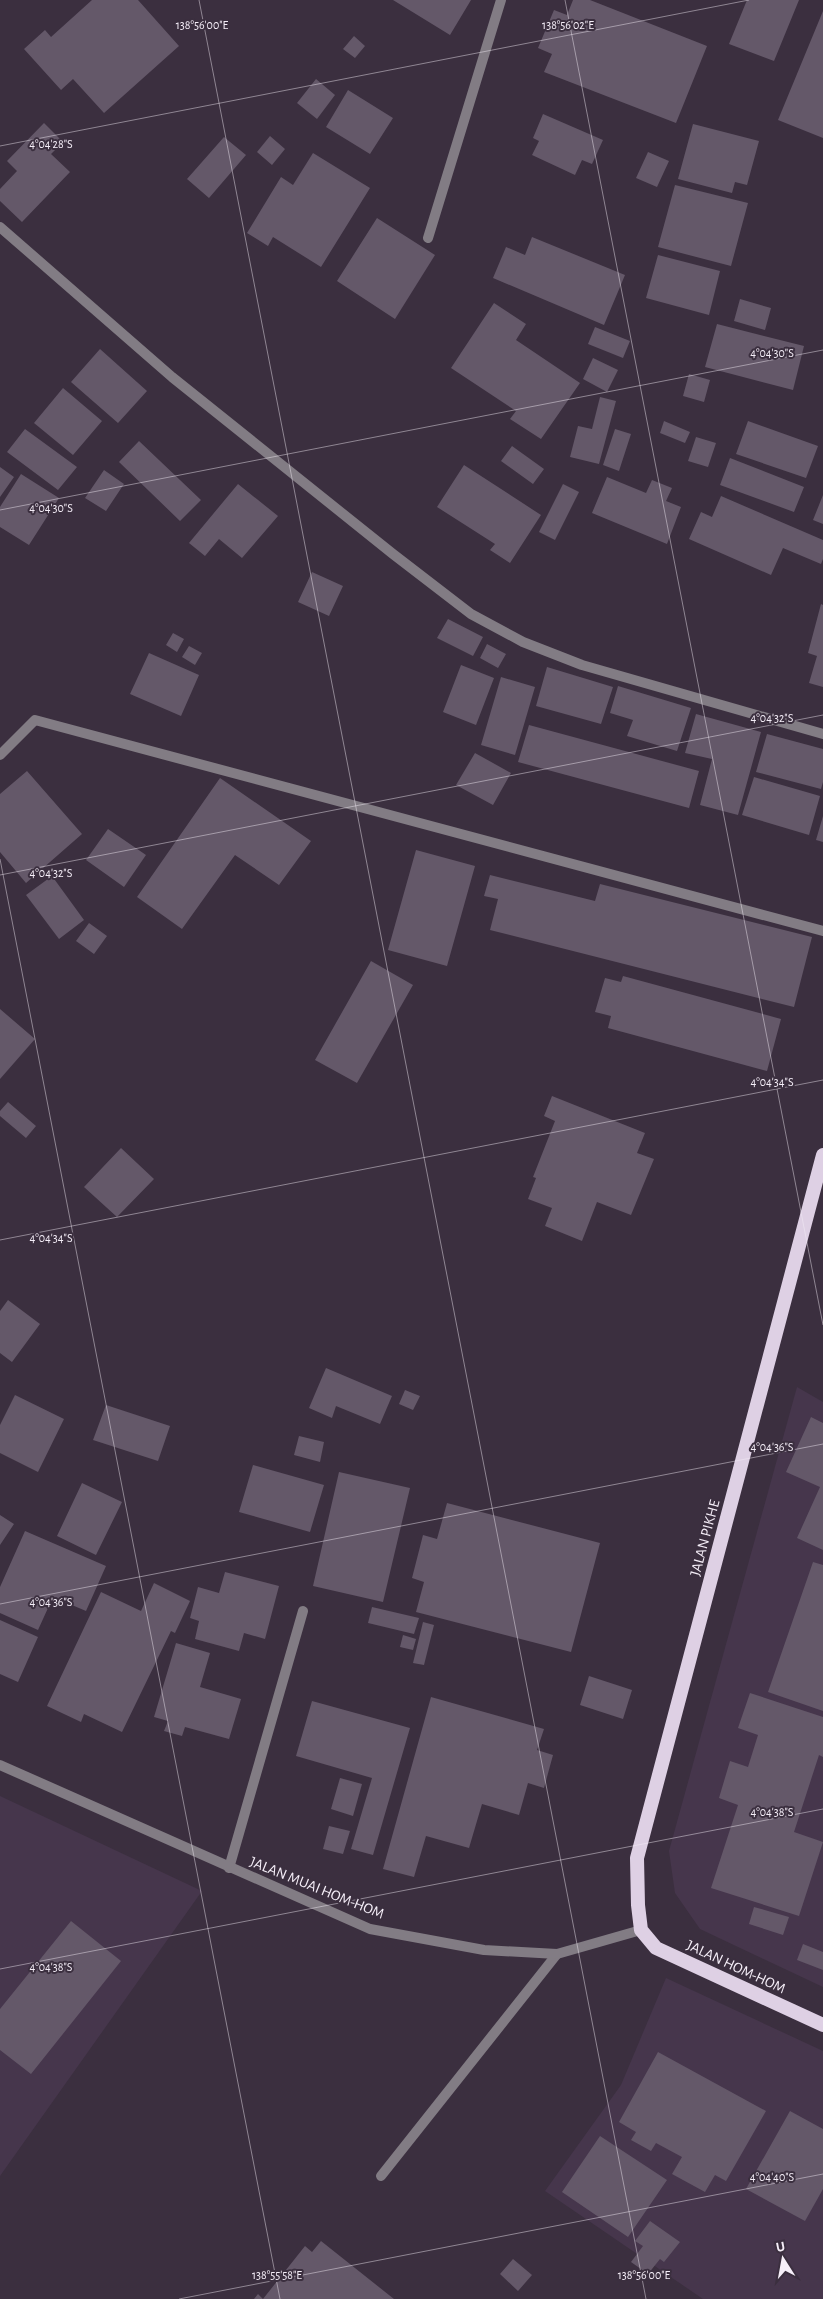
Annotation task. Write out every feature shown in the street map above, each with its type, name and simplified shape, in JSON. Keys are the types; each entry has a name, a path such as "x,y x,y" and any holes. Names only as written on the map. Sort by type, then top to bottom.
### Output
{"highway":[{"name":"JALAN PIKHE","path":"641,1930 638,1905 637,1858 823,1156"},
{"name":"JALAN HOM-HOM","path":"641,1930 656,1948 823,2025"}],"street":[{"path":"428,238 501,0"},
{"path":"0,227 172,377 471,614 523,642 582,665 823,734"},
{"path":"0,755 35,720 823,931"},
{"path":"229,1868 303,1611"},
{"name":"JALAN MUAI HOM-HOM","path":"0,1765 370,1929 484,1950 557,1954 641,1930"},
{"path":"381,2176 557,1954"}],"shaded area":[{"path":"797,1387 823,1402 823,1987 700,1929 675,1893 669,1851"},
{"path":"0,1796 202,1891 0,2176"},
{"path":"666,1978 823,2051 823,2299 703,2299 545,2191 621,2085"}],"building":[{"path":"92,0 138,0 179,46 104,113 73,79 61,90 24,49 45,30 51,37"},
{"path":"393,0 471,0 450,35"},
{"path":"573,0 590,0 707,46 676,123 544,72 552,54 538,48 554,10 567,15"},
{"path":"747,0 799,0 774,61 729,44"},
{"path":"823,11 823,138 778,120"},
{"path":"354,36 365,46 355,58 343,49"},
{"path":"316,79 335,95 317,119 297,103"},
{"path":"348,90 393,118 370,154 326,127"},
{"path":"543,114 603,140 592,164 582,160 575,175 532,155 539,141 533,138"},
{"path":"44,123 63,142 51,154 70,172 22,222 0,201 0,189 17,171 7,161"},
{"path":"693,124 759,141 747,185 735,182 732,193 678,179"},
{"path":"270,136 285,149 272,165 257,152"},
{"path":"224,137 246,155 209,198 187,179"},
{"path":"648,152 669,161 657,187 636,178"},
{"path":"313,153 370,188 321,267 273,237 268,246 247,233 281,177 293,185"},
{"path":"675,185 748,203 731,266 658,247"},
{"path":"377,218 435,255 395,319 337,281"},
{"path":"532,237 625,275 604,325 493,278 506,247 525,255"},
{"path":"658,255 720,271 709,315 646,298"},
{"path":"740,299 771,308 765,330 734,321"},
{"path":"494,303 526,324 516,340 580,383 541,439 510,419 516,411 451,368"},
{"path":"717,324 804,346 793,390 705,367"},
{"path":"595,327 630,341 623,358 588,344"},
{"path":"100,349 147,391 118,423 71,382"},
{"path":"593,358 618,370 607,392 583,379"},
{"path":"689,374 710,380 704,402 683,396"},
{"path":"63,388 102,421 73,455 34,423"},
{"path":"600,397 616,401 599,464 570,457 578,426 592,429"},
{"path":"664,421 690,432 685,443 660,433"},
{"path":"748,421 818,446 806,478 736,454"},
{"path":"25,429 77,467 58,490 7,452"},
{"path":"615,429 631,434 619,471 603,465"},
{"path":"696,437 716,443 708,467 688,461"},
{"path":"139,441 201,500 180,521 119,462"},
{"path":"512,446 544,469 533,484 501,461"},
{"path":"730,458 804,487 794,512 720,485"},
{"path":"464,465 541,515 510,563 490,550 495,544 437,507"},
{"path":"0,467 14,477 0,497"},
{"path":"104,470 124,484 106,511 85,498"},
{"path":"21,474 59,498 29,545 0,527 0,507"},
{"path":"607,477 646,493 652,480 672,488 666,501 681,507 667,544 592,513"},
{"path":"238,484 278,516 242,558 219,539 205,556 189,543"},
{"path":"563,484 579,492 555,540 539,532"},
{"path":"823,495 823,524 813,520"},
{"path":"721,496 823,540 823,559 821,564 783,548 771,575 689,539 701,512 712,517"},
{"path":"312,572 343,586 329,616 298,602"},
{"path":"821,604 823,605 823,687 809,683 817,656 808,653"},
{"path":"448,619 483,637 473,656 437,638"},
{"path":"173,633 184,639 177,652 166,645"},
{"path":"487,644 506,654 498,668 480,658"},
{"path":"189,646 202,653 195,665 182,657"},
{"path":"149,653 199,675 181,716 130,694"},
{"path":"461,665 494,678 476,725 443,712"},
{"path":"547,667 613,687 601,724 536,706"},
{"path":"501,677 535,687 515,755 481,745"},
{"path":"618,686 691,708 677,751 627,736 633,720 610,713"},
{"path":"696,714 761,732 738,815 700,805 712,759 685,753"},
{"path":"529,725 699,771 689,808 518,762"},
{"path":"767,734 823,749 823,782 821,789 756,772"},
{"path":"475,753 511,773 493,805 456,785"},
{"path":"27,771 82,834 26,883 0,852 0,794"},
{"path":"754,777 820,796 809,835 742,815"},
{"path":"220,778 311,841 279,885 235,855 182,929 137,897"},
{"path":"823,816 823,842 816,840"},
{"path":"108,829 146,855 124,887 86,860"},
{"path":"416,850 475,866 447,966 388,950"},
{"path":"490,875 595,901 600,884 812,937 794,1007 490,930 498,899 484,896"},
{"path":"52,876 84,920 59,939 26,895"},
{"path":"89,923 107,936 94,954 76,941"},
{"path":"371,961 413,985 357,1083 315,1060"},
{"path":"623,976 781,1019 767,1071 608,1028 611,1016 595,1012 605,978 621,982"},
{"path":"0,1009 35,1039 0,1079"},
{"path":"552,1096 645,1133 637,1153 654,1159 631,1215 597,1202 582,1241 545,1226 552,1208 528,1199 536,1178 533,1177 555,1121 544,1116"},
{"path":"8,1102 36,1126 26,1138 0,1116 0,1111"},
{"path":"121,1148 154,1179 117,1217 84,1187"},
{"path":"8,1300 40,1324 12,1362 0,1353 0,1311"},
{"path":"326,1368 392,1396 380,1424 336,1406 332,1418 309,1408"},
{"path":"405,1390 420,1396 413,1410 399,1404"},
{"path":"15,1395 64,1419 38,1472 0,1453 0,1425"},
{"path":"106,1405 170,1426 158,1461 93,1440"},
{"path":"811,1417 823,1423 823,1550 797,1538 820,1487 786,1472"},
{"path":"299,1436 324,1442 320,1462 294,1455"},
{"path":"253,1465 324,1485 310,1532 239,1512"},
{"path":"339,1472 410,1488 383,1602 313,1586"},
{"path":"82,1483 122,1502 96,1555 57,1536"},
{"path":"447,1503 600,1543 571,1652 416,1612 424,1582 412,1578 423,1535 437,1539"},
{"path":"0,1515 14,1524 0,1545"},
{"path":"25,1531 106,1566 86,1611 53,1597 38,1630 0,1613 0,1587"},
{"path":"813,1562 823,1565 823,1711 768,1692"},
{"path":"225,1572 279,1586 265,1639 244,1633 239,1651 195,1639 199,1621 190,1618 198,1587 219,1593"},
{"path":"154,1583 190,1601 175,1633 171,1631 122,1732 84,1714 81,1722 47,1706 101,1592 141,1611"},
{"path":"372,1607 419,1618 414,1634 368,1623"},
{"path":"0,1620 38,1637 18,1682 0,1674"},
{"path":"423,1622 434,1625 424,1665 413,1663"},
{"path":"403,1635 416,1639 413,1650 400,1647"},
{"path":"176,1643 210,1653 200,1687 241,1699 229,1739 185,1727 182,1736 164,1731 168,1721 154,1717"},
{"path":"589,1676 632,1690 623,1719 580,1705"},
{"path":"750,1693 823,1717 823,1757 819,1755 794,1832 823,1842 799,1916 711,1888 738,1805 719,1798 730,1761 748,1767 758,1735 738,1728"},
{"path":"431,1697 544,1729 537,1750 553,1755 544,1788 528,1783 519,1815 482,1804 469,1848 426,1836 414,1877 383,1869"},
{"path":"312,1701 410,1728 373,1855 351,1849 372,1778 296,1756"},
{"path":"340,1778 362,1784 353,1816 331,1809"},
{"path":"329,1826 350,1831 343,1854 323,1849"},
{"path":"754,1907 789,1917 783,1935 749,1924"},
{"path":"71,1921 121,1961 31,2074 0,2050 0,2009"},
{"path":"803,1944 823,1952 823,1970 797,1960"},
{"path":"658,2052 766,2111 726,2181 715,2175 705,2192 672,2174 682,2157 656,2143 651,2151 631,2140 636,2132 619,2122"},
{"path":"790,2111 823,2129 823,2189 805,2221 746,2189"},
{"path":"600,2136 667,2180 628,2237 562,2192"},
{"path":"650,2221 680,2242 664,2262 660,2259 648,2274 631,2262 643,2246 635,2241"},
{"path":"321,2241 394,2299 263,2299 305,2246 312,2252"},
{"path":"513,2259 532,2275 518,2291 500,2274"},
{"path":"258,2294 263,2299 254,2299"}]}
